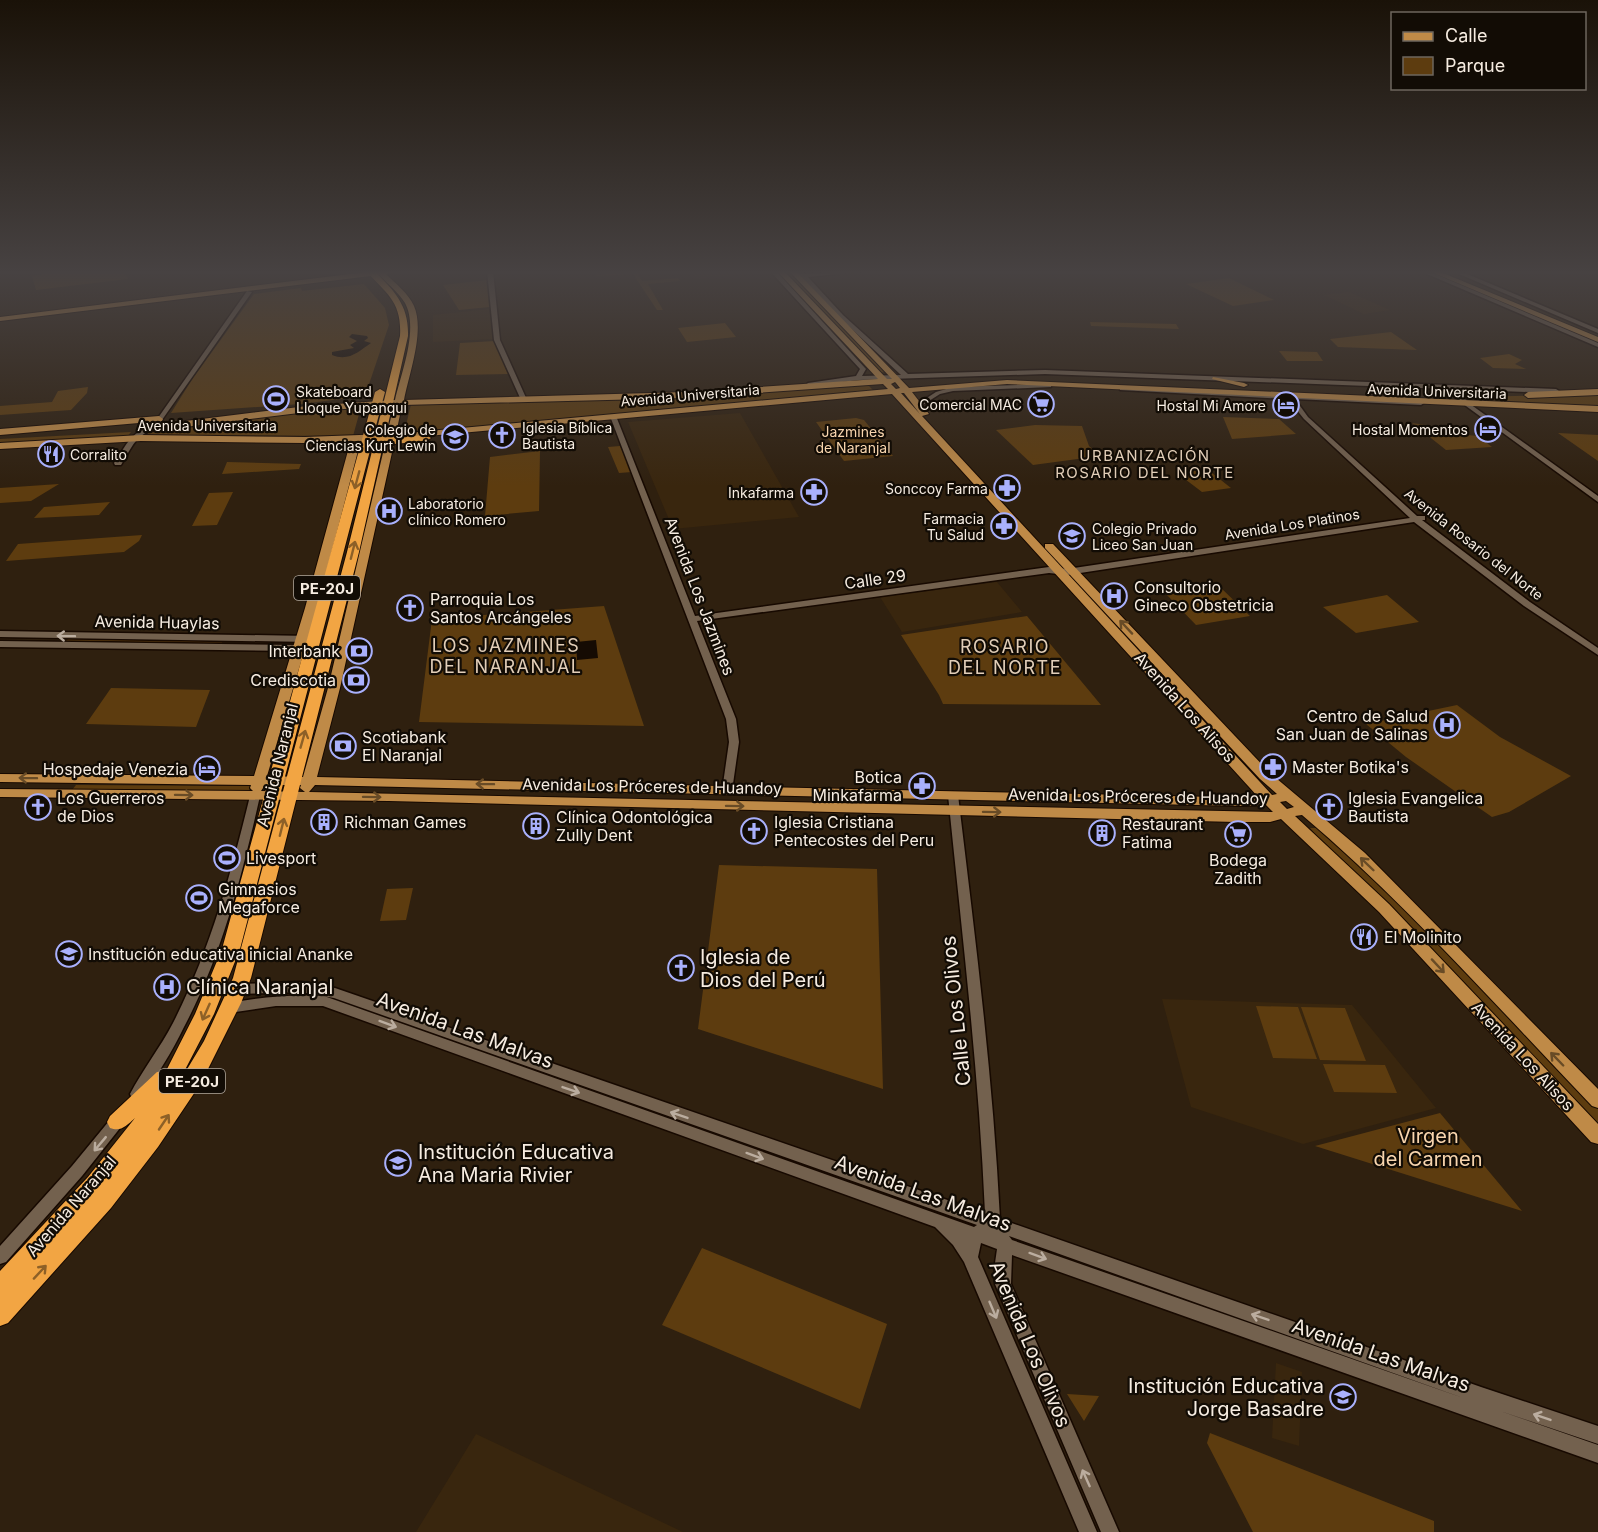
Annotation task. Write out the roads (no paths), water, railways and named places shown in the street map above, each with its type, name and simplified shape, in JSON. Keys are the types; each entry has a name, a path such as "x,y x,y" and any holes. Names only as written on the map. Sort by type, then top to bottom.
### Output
{"highway":[{"path":"387,366 392,342"},
{"name":"Avenida Naranjal","path":"0,1315 78,1231 150,1143 194,1077 237,989 257,925 304,642 387,402 402,342"},
{"name":"Avenida Naranjal","path":"382,385 387,402"},
{"path":"371,445 426,438"},
{"name":"Avenida Naranjal","path":"0,1287 95,1182 147,1117 196,1034 231,949 353,552 371,445"},
{"path":"117,1122 177,1066"}],"main road":[{"name":"Avenida Naranjal","path":"278,790 309,782 334,685 386,456 371,445 387,402 401,385 412,342"},
{"name":"Avenida Los Alisos","path":"853,342 894,383"},
{"name":"Avenida Los Alisos","path":"857,342 1140,650 1287,796 1360,856 1409,904 1598,1101"},
{"name":"Avenida Universitaria","path":"0,438 152,429 296,410 387,402 686,395 1025,375 1077,375 1244,385 1456,393 1551,395 1598,390"},
{"path":"1216,380 1244,385"},
{"name":"Avenida Universitaria","path":"950,381 1037,383 1598,410"},
{"name":"Avenida Universitaria","path":"386,456 406,444 426,438 536,425 867,397 894,383"},
{"name":"Avenida Universitaria","path":"614,418 804,398 894,383"},
{"name":"Avenida Universitaria","path":"401,385 410,392 433,398 524,398 773,387"},
{"path":"773,387 790,389"},
{"path":"867,397 913,405"},
{"path":"784,404 804,398"},
{"name":"Avenida Universitaria","path":"0,432 159,419"},
{"name":"Avenida Universitaria","path":"0,448 132,440 371,445 536,425"},
{"name":"Avenida Universitaria","path":"132,440 371,445"},
{"name":"Avenida Los Alisos","path":"1140,650 1269,800 1384,908 1598,1136"},
{"name":"Avenida Los Próceres de Huandoy","path":"0,778 74,779 278,790 955,811 1270,817 1303,810"},
{"path":"62,794 74,779"},
{"name":"Avenida Los Próceres de Huandoy","path":"309,782 1242,802 1287,796"},
{"name":"Avenida Los Próceres de Huandoy","path":"0,793 278,790"}],"street":[{"path":"118,463 132,440 140,432 152,429 212,342"},
{"path":"498,342 524,398"},
{"path":"840,342 860,364 860,375"},
{"name":"Avenida Los Alisos","path":"862,342 894,383"},
{"name":"Avenida Universitaria","path":"773,387 860,375 894,383 950,381 1294,398 1466,403"},
{"name":"Avenida Universitaria","path":"1077,375 1540,392 1598,390"},
{"name":"Avenida Universitaria","path":"913,405 938,393 950,381"},
{"path":"1456,393 1466,403 1598,500"},
{"name":"Avenida Rosario del Norte","path":"1294,398 1305,418 1420,520 1527,604 1598,652"},
{"name":"Avenida Los Jazmines","path":"614,418 731,719 734,742 727,791"},
{"name":"Avenida Rosario del Norte","path":"1420,520 1598,647"},
{"name":"Avenida Los Platinos","path":"1068,573 1420,520"},
{"name":"Calle 29","path":"693,619 1049,570 1068,573"},
{"name":"Avenida Huaylas","path":"0,634 304,642"},
{"name":"Avenida Huaylas","path":"0,644 304,642"},
{"name":"Avenida Naranjal","path":"0,1257 77,1171 145,1083 171,1038 207,965 222,918 278,790"},
{"name":"Calle Los Olivos","path":"953,795 987,1122 993,1223"},
{"name":"Avenida Las Malvas","path":"237,989 300,987 335,993 1481,1396 1598,1435"},
{"name":"Avenida Las Malvas","path":"229,1008 292,998 324,1001 1598,1454"},
{"path":"935,1220 958,1240 970,1257"},
{"path":"976,1234 993,1223"},
{"name":"Avenida Los Olivos","path":"993,1223 1006,1245 1003,1284 1010,1304 1110,1532"},
{"name":"Avenida Los Olivos","path":"976,1234 970,1257 1088,1532"}],"place":[{"name":"Skateboard Lloque Yupanqui","path":"276,399"},
{"name":"Comercial MAC","path":"1041,404"},
{"name":"Hostal Mi Amore","path":"1286,405"},
{"name":"Hostal Momentos","path":"1488,429"},
{"name":"Iglesia Bíblica Bautista","path":"502,435"},
{"name":"Colegio de Ciencias Kurt Lewin","path":"455,437"},
{"name":"Corralito","path":"51,454"},
{"name":"Sonccoy Farma","path":"1007,488"},
{"name":"Inkafarma","path":"814,492"},
{"name":"Laboratorio clínico Romero","path":"389,511"},
{"name":"Farmacia Tu Salud","path":"1004,526"},
{"name":"Colegio Privado Liceo San Juan","path":"1072,536"},
{"name":"Consultorio Gineco Obstetricia","path":"1114,596"},
{"name":"Parroquia Los Santos Arcángeles","path":"410,608"},
{"name":"Interbank","path":"359,651"},
{"name":"Crediscotia","path":"356,680"},
{"name":"Centro de Salud San Juan de Salinas","path":"1447,725"},
{"name":"Scotiabank El Naranjal","path":"343,746"},
{"name":"Master Botika's","path":"1273,767"},
{"name":"Hospedaje Venezia","path":"207,769"},
{"name":"Botica Minkafarma","path":"922,786"},
{"name":"Los Guerreros de Dios","path":"38,807"},
{"name":"Iglesia Evangelica Bautista","path":"1329,807"},
{"name":"Richman Games","path":"324,822"},
{"name":"Clínica Odontológica Zully Dent","path":"536,826"},
{"name":"Iglesia Cristiana Pentecostes del Peru","path":"754,831"},
{"name":"Restaurant Fatima","path":"1102,833"},
{"name":"Bodega Zadith","path":"1238,834"},
{"name":"Livesport","path":"227,858"},
{"name":"Gimnasios Megaforce","path":"199,898"},
{"name":"El Molinito","path":"1364,937"},
{"name":"Institución educativa inicial Ananke","path":"69,954"},
{"name":"Iglesia de Dios del Perú","path":"681,968"},
{"name":"Clínica Naranjal","path":"167,987"},
{"name":"Institución Educativa Ana Maria Rivier","path":"398,1163"},
{"name":"Institución Educativa Jorge Basadre","path":"1343,1397"}],"district":[{"name":"URBANIZACIÓN ROSARIO DEL NORTE","path":"1145,464"},
{"name":"LOS JAZMINES DEL NARANJAL","path":"506,655"},
{"name":"ROSARIO DEL NORTE","path":"1005,656"}],"park label":[{"name":"Jazmines de Naranjal","path":"853,439"},
{"name":"Virgen del Carmen","path":"1428,1148"}]}
